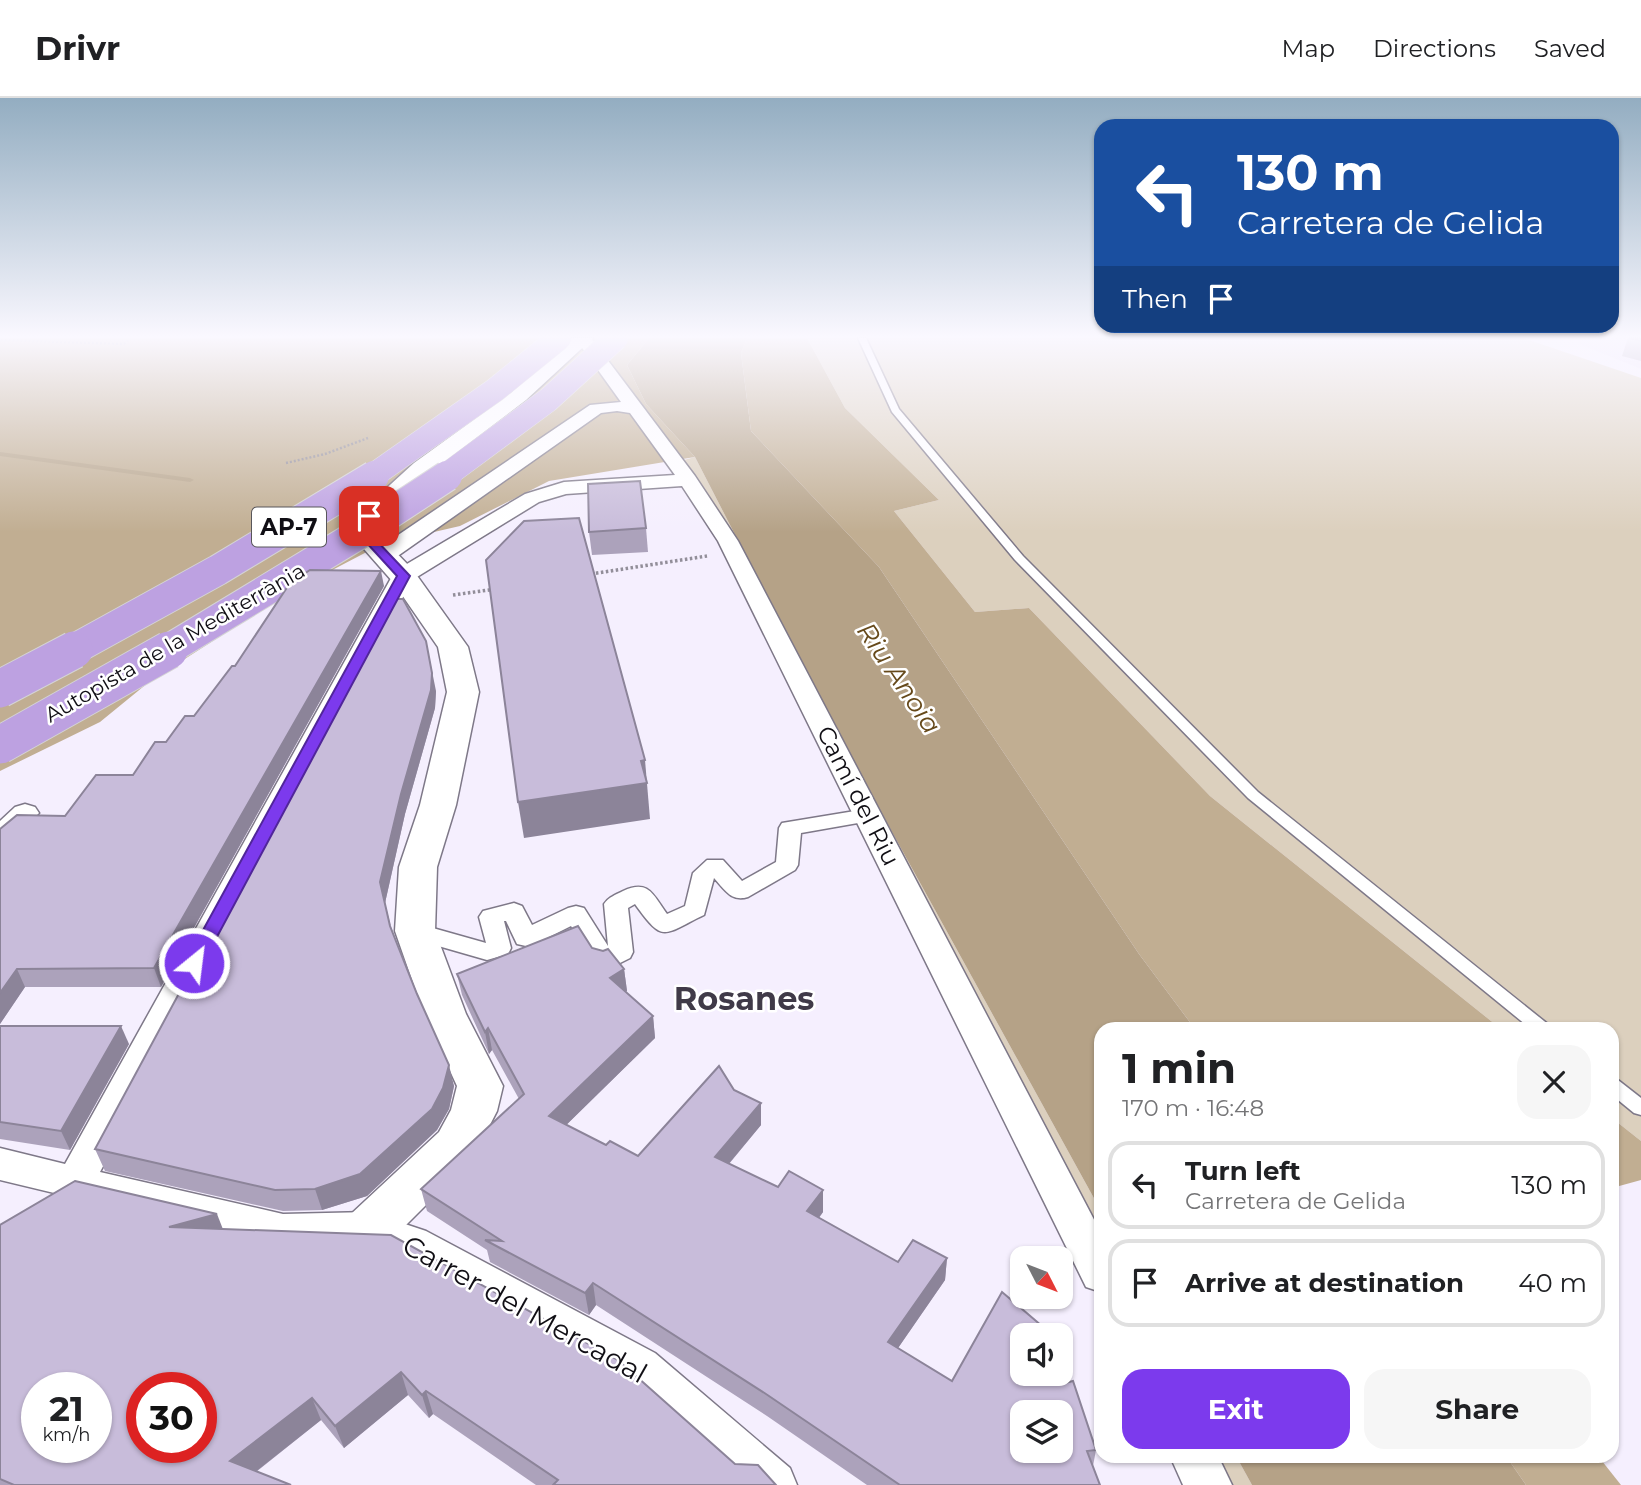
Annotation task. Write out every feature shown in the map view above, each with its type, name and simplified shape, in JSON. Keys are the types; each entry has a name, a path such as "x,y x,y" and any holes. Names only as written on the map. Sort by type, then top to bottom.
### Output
{"highway":[{"name":"Autopista de la Mediterrània","path":"0,689 165,599 316,511 421,443 477,403"},
{"name":"Autopista de la Mediterrània","path":"0,745 150,660 385,518 498,438 542,403"}],"street":[{"path":"369,1229 456,1145 474,1111 480,1086 445,1014 415,931 418,867 439,805 463,692 453,647 403,577 370,541 369,516 422,468 510,403"},
{"name":"Camí del Riu","path":"630,403 688,480 734,552 1094,1260"},
{"path":"33,1206 76,1180 403,577 596,409 617,407 635,410"},
{"path":"403,577 532,498 564,488 688,480"},
{"path":"0,837 25,813"},
{"path":"415,931 487,952 499,948 491,917 514,911 526,938 576,914 606,962 621,952 616,904 639,894 663,925 696,910 704,873 715,865 740,892 787,865 790,828 867,815"},
{"name":"Carrer del Mercadal","path":"0,1164 284,1231 369,1229 412,1242 639,1367 773,1485"},
{"path":"1197,1463 1208,1485"}],"lane":[{"path":"892,403 1018,558 1253,795 1534,1022"},
{"path":"1619,1091 1641,1108"}],"path":[{"path":"584,575 734,552"},
{"path":"403,577 502,588"}],"shaded area":[{"path":"0,403 645,403 695,457 549,481 460,526 382,544 317,578 236,626 149,682 100,722 0,771"},
{"path":"747,403 842,403 939,500 894,511 975,612 1029,608 1210,796 1492,1022 1190,1022 1139,954 879,567 751,431"},
{"path":"842,403 1641,403 1641,1141 1619,1124 1619,1022 1492,1022 1210,796 1029,608 975,612 894,511 939,500"},
{"path":"695,457 833,725 1094,1198 1094,1238 680,461"},
{"path":"1619,1124 1641,1141 1641,1180 1619,1186"},
{"path":"1218,1463 1240,1463 1252,1485 1230,1485"},
{"path":"1511,1463 1604,1463 1621,1485 1526,1485"}],"water":[{"name":"Riu Anoia","path":"747,403 751,431 879,567 1139,954 1190,1022 1094,1022 1094,1198 833,725 695,457 646,404"},
{"path":"1240,1463 1511,1463 1526,1485 1252,1485"}],"building":[{"path":"640,481 646,528 589,532 588,484"},
{"path":"579,518 645,760 641,761 647,783 518,802 486,560 524,521"},
{"path":"310,570 381,571 154,968 17,969 0,993 0,829 17,815 65,816 96,775 133,775 155,742 166,742 185,716 194,716 232,666 235,666 290,583"},
{"path":"392,599 403,599 426,641 432,673 431,690 401,794 380,882 390,926 449,1065 443,1088 432,1109 360,1174 315,1189 275,1190 95,1149"},
{"path":"578,926 592,948 603,951 608,949 624,969 610,978 653,1016 549,1116 606,1145 610,1141 638,1156 719,1066 734,1090 761,1103 715,1157 778,1187 789,1171 823,1190 807,1211 898,1262 913,1240 947,1258 888,1342 952,1381 1002,1292 1010,1299 1010,1309 1022,1309 1038,1323 1010,1323 1010,1386 1073,1386 1073,1381 1094,1444 1094,1450 1087,1451 1100,1485 900,1485 766,1394 593,1283 585,1293 485,1240 502,1241 421,1189 524,1094 488,1028 485,1032 457,974"},
{"path":"0,1026 121,1026 61,1131 0,1122"},
{"path":"75,1181 217,1214 169,1227 391,1235 618,1360 735,1464 758,1465 776,1485 553,1485 558,1480 426,1391 422,1395 401,1372 335,1426 312,1398 230,1461 291,1485 14,1485 0,1479 0,1225"}],"waterway":[{"path":"0,454 190,480"}],"district":[{"name":"Rosanes","path":"744,999"}],"route":[{"path":"194,963 403,576 370,541 369,516"}]}
